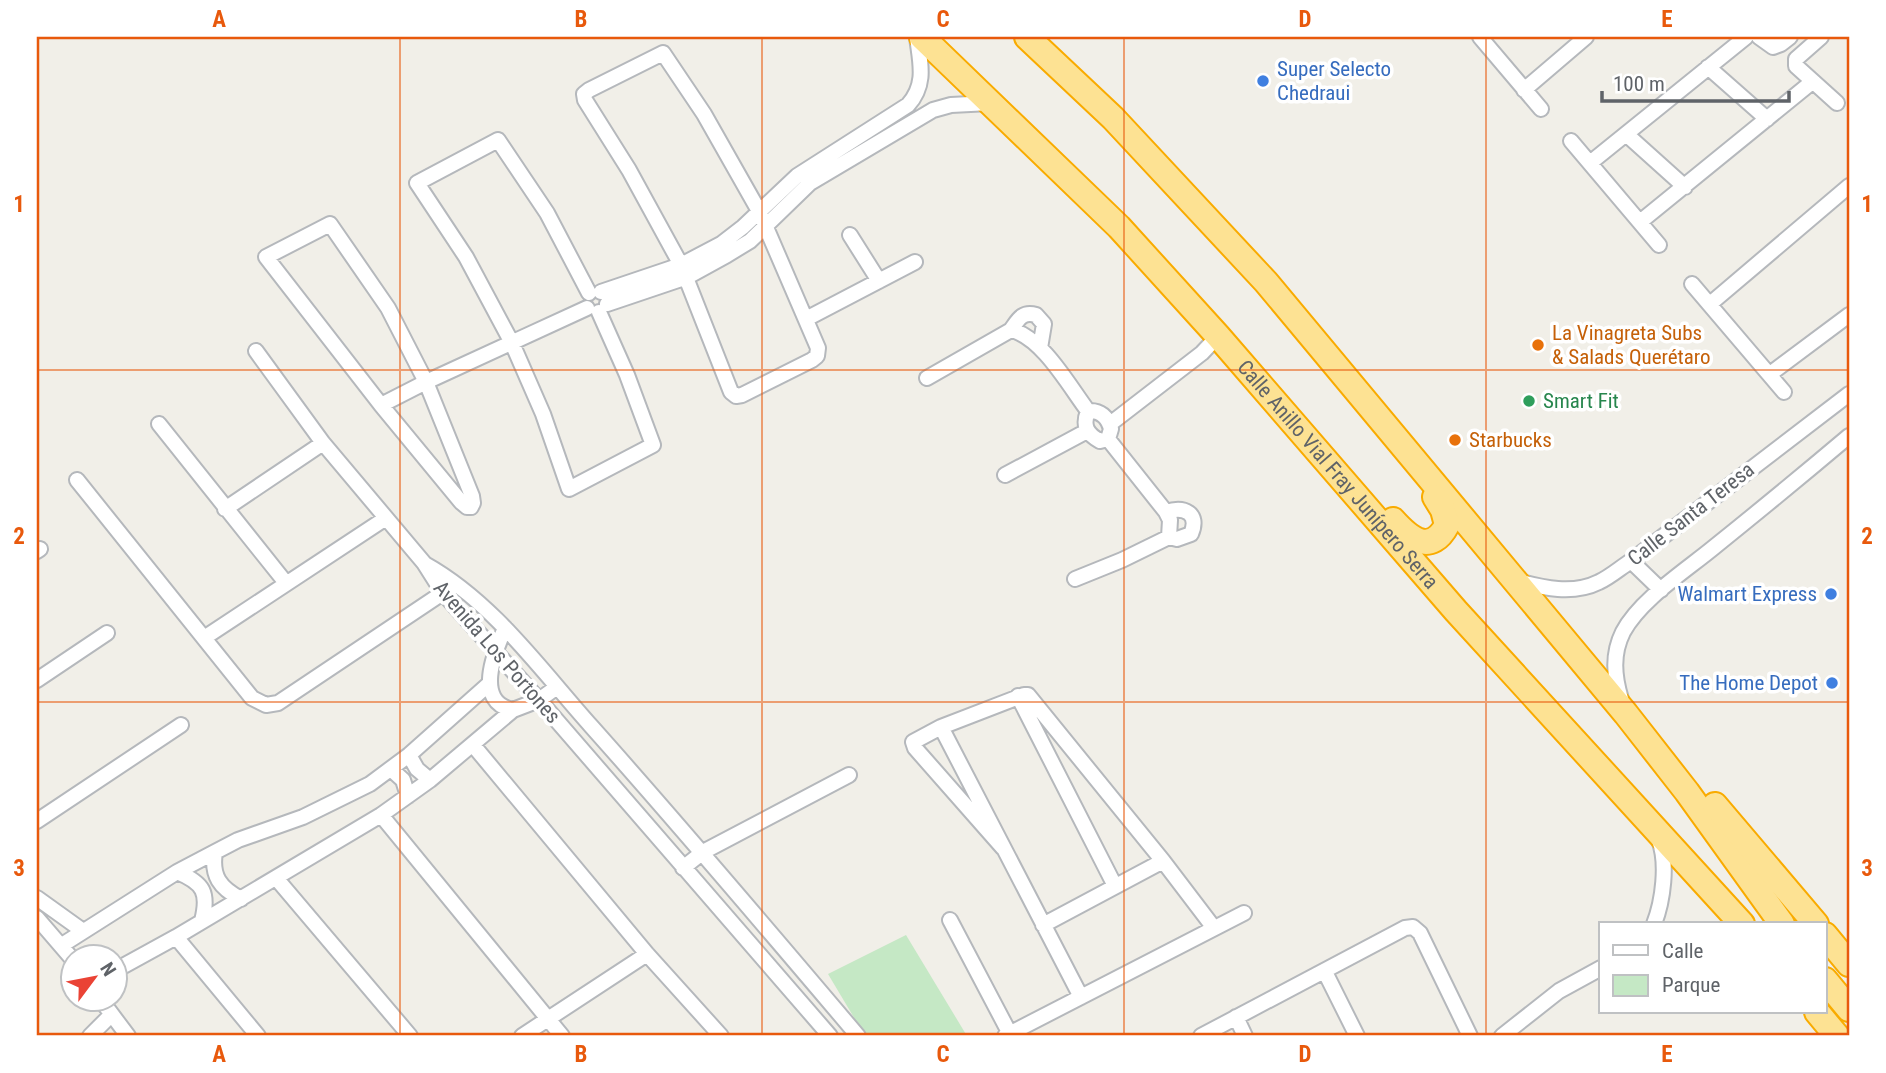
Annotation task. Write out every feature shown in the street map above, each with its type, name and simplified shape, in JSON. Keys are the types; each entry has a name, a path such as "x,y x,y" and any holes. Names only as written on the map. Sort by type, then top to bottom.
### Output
{"highway":[{"name":"Calle Anillo Vial Fray Junípero Serra","path":"922,37 1119,227 1218,336 1456,611 1740,922"},
{"path":"1027,37 1113,118 1266,282 1626,714 1687,792 1782,922"},
{"path":"1310,442 1335,455 1409,535 1426,543 1438,538 1447,525 1443,510 1392,447 1362,399"},
{"path":"1687,792 1713,803 1814,922"},
{"path":"1826,936 1849,964"},
{"path":"1826,981 1849,1009"},
{"path":"1819,1014 1837,1036"}],"street":[{"path":"381,405 597,302 684,271 750,241 810,183 908,105 917,93 921,70 917,37"},
{"path":"1480,37 1541,110"},
{"path":"1524,90 1586,37"},
{"path":"1590,163 1746,37"},
{"path":"1759,37 1773,47 1790,37"},
{"path":"1821,37 1796,59 1797,69 1837,103"},
{"path":"663,53 704,114 766,226 818,348 817,356 736,396 731,392 684,271 584,94 663,53"},
{"path":"1708,67 1767,119"},
{"path":"1640,222 1812,82"},
{"path":"917,93 933,110"},
{"path":"684,271 743,227 797,176 933,110 951,105 992,103"},
{"path":"1626,134 1685,187"},
{"path":"498,141 547,213 597,302 653,445 569,489 543,414 512,343 466,257 417,183 498,141"},
{"path":"1571,141 1660,245"},
{"path":"1710,304 1849,186"},
{"path":"330,224 388,308 426,382 472,496 471,507 461,502 381,405 266,257 330,224"},
{"path":"850,235 879,281"},
{"path":"806,319 915,262"},
{"path":"1692,284 1784,391"},
{"path":"927,378 1011,330 1023,315 1036,315 1044,324 1040,348"},
{"path":"1770,374 1849,315"},
{"path":"1011,330 1027,336 1040,348 1088,411"},
{"path":"1088,411 1084,420 1087,431 1100,441 1111,421 1202,353 1218,336"},
{"path":"256,351 323,443 424,563"},
{"name":"Calle Santa Teresa","path":"1516,581 1549,590 1575,589 1597,583 1631,561 1849,394"},
{"path":"1088,411 1094,411 1111,421 1166,512 1170,520 1169,537"},
{"path":"159,424 286,583"},
{"path":"1004,475 1087,431"},
{"name":"Calle Santa Teresa","path":"1626,714 1615,680 1615,662 1619,643 1631,620 1661,590 1849,436"},
{"path":"225,509 323,443"},
{"path":"77,480 252,698 266,705 278,703 456,583"},
{"path":"1075,579 1169,537 1177,539 1191,534 1195,526 1189,512 1182,509 1166,512"},
{"path":"204,638 386,518"},
{"path":"1631,561 1661,590"},
{"name":"Avenida Los Portones","path":"424,563 456,583 505,628 703,852 858,1036"},
{"name":"Avenida Los Portones","path":"424,563 443,593 830,1036"},
{"path":"505,628 496,651 490,691 499,704 513,710"},
{"path":"37,680 107,633"},
{"path":"64,944 177,872 215,852 352,794 392,769 490,683"},
{"path":"130,962 381,815 430,780 513,710 539,700 556,687"},
{"path":"1003,848 915,748 913,742 942,727 1018,696 1028,695 1214,928"},
{"path":"1018,696 1115,886"},
{"path":"37,821 181,725"},
{"path":"942,727 1081,997"},
{"path":"473,745 647,954 721,1036"},
{"path":"409,755 417,769 430,780"},
{"path":"392,769 403,780 408,796"},
{"path":"683,868 703,852 849,775"},
{"path":"381,815 562,1036"},
{"path":"1653,825 1663,850 1659,911 1655,922"},
{"path":"215,852 213,867 217,881 227,892 241,899"},
{"path":"1043,925 1163,861"},
{"path":"177,872 195,879 203,891 206,904 202,921"},
{"path":"276,878 410,1036"},
{"path":"37,898 83,931"},
{"path":"950,920 1008,1035 1244,913"},
{"path":"37,919 61,944"},
{"path":"1201,1036 1405,928 1413,927 1420,933 1470,1036"},
{"path":"176,937 258,1036"},
{"path":"522,1036 647,954"},
{"path":"1502,1036 1559,991 1599,969"},
{"path":"1325,972 1357,1036"},
{"path":"90,1036 111,1015 128,1036"},
{"path":"1236,1017 1245,1036"}],"green space":[{"path":"906,935 967,1036 865,1036 828,974"}],"place":[{"name":"Super Selecto Chedraui","path":"1263,81"},
{"name":"La Vinagreta Subs & Salads Querétaro","path":"1538,345"},
{"name":"Smart Fit","path":"1529,401"},
{"name":"Starbucks","path":"1455,440"},
{"name":"Walmart Express","path":"1831,594"},
{"name":"The Home Depot","path":"1832,683"}]}
